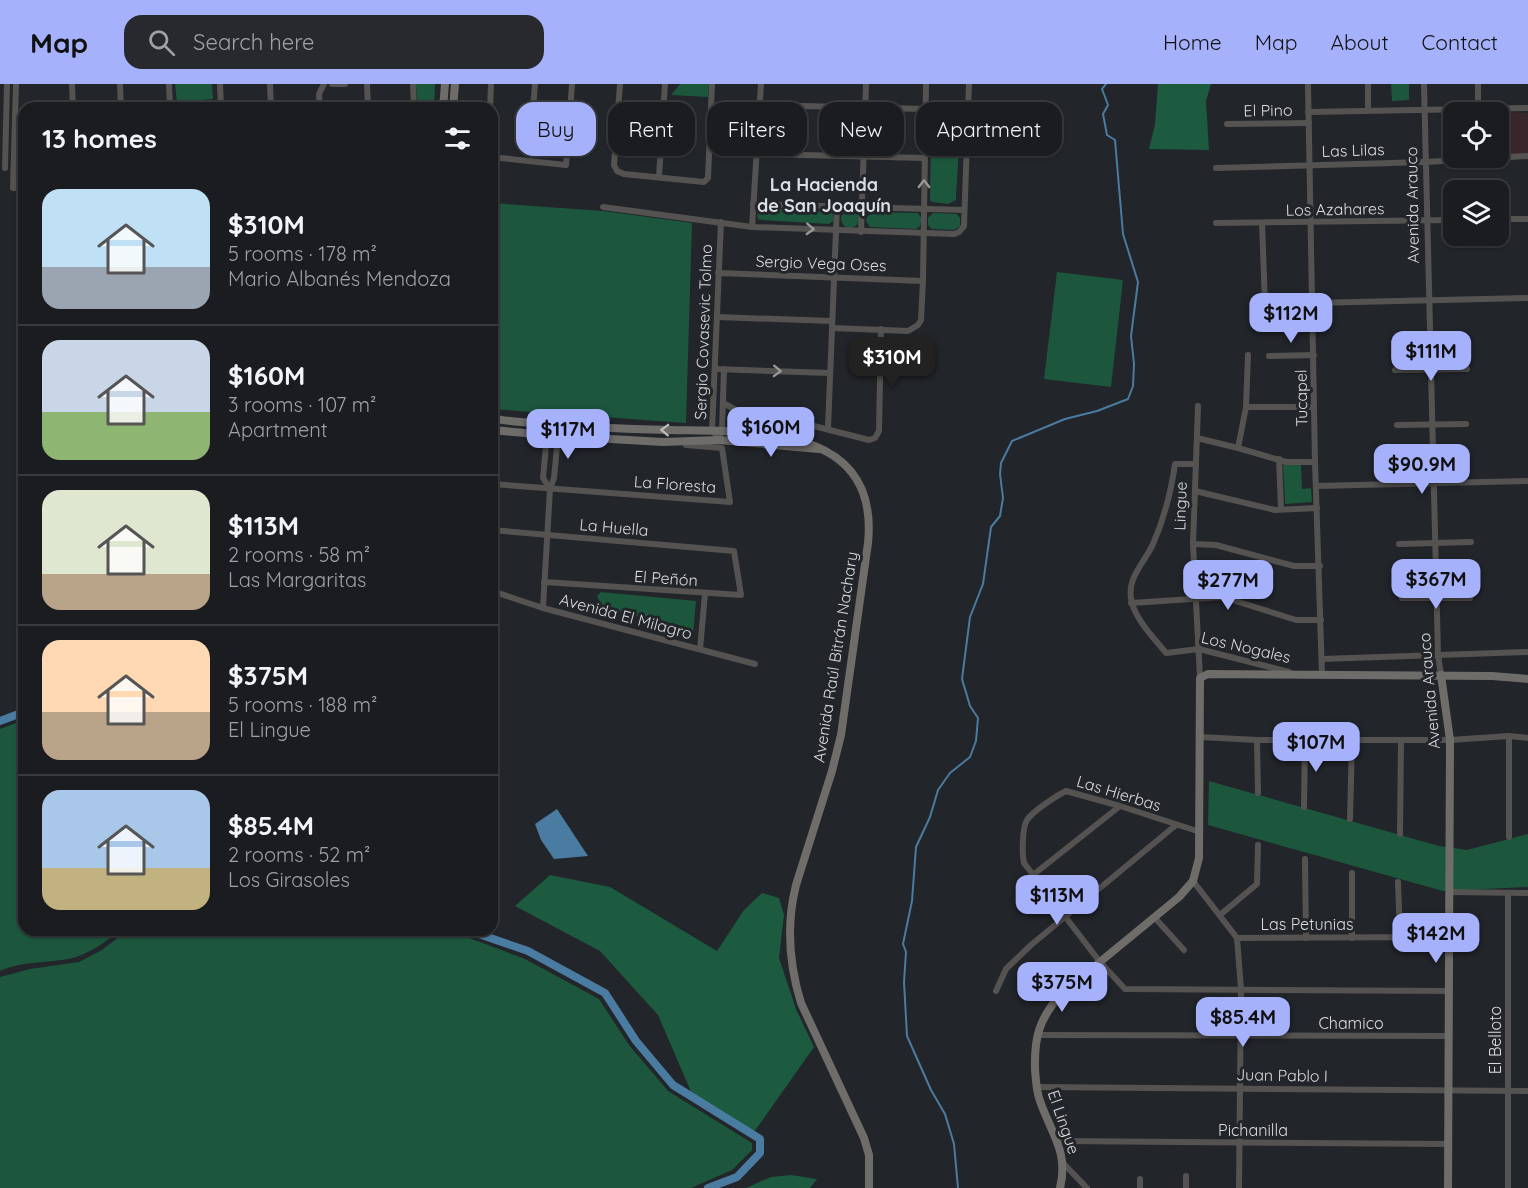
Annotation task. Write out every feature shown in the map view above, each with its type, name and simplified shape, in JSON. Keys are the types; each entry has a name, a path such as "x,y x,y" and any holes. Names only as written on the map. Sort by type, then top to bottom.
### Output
{"main road":[{"path":"444,102 445,84"},
{"path":"453,102 454,84"},
{"name":"Avenida Raúl Bitrán Nachary","path":"498,419 559,425 717,430 793,438 825,450 846,465 860,484 869,510 869,536 841,735 796,885 789,938 795,985 801,1003 864,1138 869,1155 869,1188"},
{"path":"498,431 558,436 825,450"},
{"name":"Los Nogales","path":"1202,677 1298,674 1492,676 1528,679"},
{"name":"Avenida Arauco","path":"1441,675 1450,740 1448,1188"},
{"name":"Lingue","path":"1193,881 1199,858 1202,677"},
{"name":"El Lingue","path":"1060,1188 1063,1163 1058,1141 1036,1087 1037,1035 1045,1016 1055,1002 1179,897 1193,881"}],"street":[{"path":"7,84 2,169 14,168"},
{"path":"16,84 13,188 18,188"},
{"path":"72,84 73,102"},
{"path":"120,84 122,102"},
{"path":"169,84 170,102"},
{"path":"220,84 221,102"},
{"path":"270,84 271,102"},
{"path":"320,102 319,94 324,84"},
{"path":"332,84 345,84"},
{"path":"367,84 368,102"},
{"path":"413,84 414,102"},
{"path":"490,102 491,84"},
{"path":"534,102 535,84"},
{"path":"571,102 572,84"},
{"path":"620,84 614,165 617,171 624,174 704,182 708,178 712,84"},
{"path":"659,177 666,84"},
{"path":"760,102 761,84"},
{"path":"865,102 866,84"},
{"path":"925,102 926,84"},
{"path":"603,207 752,227 954,234 964,226 969,84"},
{"name":"Tucapel","path":"1308,84 1322,675"},
{"path":"1368,84 1368,110"},
{"name":"Avenida Arauco","path":"1424,84 1438,655 1441,675"},
{"path":"1478,84 1478,102"},
{"path":"1509,108 1528,108"},
{"path":"1308,112 1443,109"},
{"name":"El Pino","path":"1227,124 1309,123"},
{"path":"717,317 908,331 918,326 921,320 923,281 924,158 807,155"},
{"path":"498,159 566,165 567,156"},
{"path":"752,227 757,156"},
{"name":"Las Lilas","path":"1216,168 1426,162 1528,156"},
{"path":"861,232 863,157"},
{"path":"753,204 964,210"},
{"path":"828,428 837,206"},
{"path":"1509,219 1528,219"},
{"name":"Los Azahares","path":"1216,223 1443,220"},
{"name":"Sergio Covasevic Tolmo","path":"721,222 715,369 717,430 721,444"},
{"path":"1262,223 1264,304 1528,298"},
{"name":"Sergio Vega Oses","path":"718,273 923,281"},
{"path":"723,403 751,418 806,423 869,440 875,438 879,431 881,329"},
{"path":"1238,448 1246,408 1248,355"},
{"path":"1269,356 1314,355"},
{"path":"715,369 830,373"},
{"name":"Sergio Covasevic Tolmo","path":"717,430 723,403 724,369"},
{"path":"1395,370 1467,369"},
{"name":"Lingue","path":"1198,406 1193,544 1202,677"},
{"path":"1246,408 1314,407"},
{"path":"548,424 543,478 550,489"},
{"path":"1397,425 1466,424"},
{"path":"543,608 550,489 554,478 559,425"},
{"path":"1197,438 1286,462 1316,462"},
{"name":"La Floresta","path":"498,485 730,502 721,444"},
{"path":"1279,459 1281,509"},
{"path":"1196,464 1174,464 1171,490 1152,546 1133,576 1131,603 1223,597 1296,620 1321,620"},
{"path":"1316,486 1528,481"},
{"path":"1195,491 1275,510 1317,508"},
{"name":"La Huella","path":"498,530 734,551"},
{"path":"1399,544 1471,542"},
{"path":"1193,544 1216,545 1294,566 1320,566"},
{"name":"El Peñón","path":"544,582 741,595 734,551"},
{"name":"Avenida El Milagro","path":"498,593 543,608 754,664"},
{"path":"700,649 705,594"},
{"path":"1402,598 1470,598"},
{"name":"Los Nogales","path":"1131,603 1139,618 1166,653 1199,650 1298,674"},
{"path":"1322,659 1528,652"},
{"path":"1200,736 1257,740 1450,740 1509,736 1528,738"},
{"path":"1509,736 1509,837"},
{"path":"1257,740 1258,793"},
{"path":"1304,807 1305,740"},
{"path":"1350,819 1352,740"},
{"path":"1400,834 1401,740"},
{"name":"Las Hierbas","path":"1200,832 1066,791 1028,817 1024,824 1022,856 1024,864 1065,917 1100,962 1125,989 1449,991"},
{"path":"1033,875 1120,806"},
{"path":"996,990 1006,969 1031,945 1176,825"},
{"path":"1220,915 1257,884 1258,845"},
{"path":"1305,859 1306,938"},
{"path":"1352,873 1352,938"},
{"path":"1193,881 1237,938 1241,989 1239,1188"},
{"path":"1398,882 1400,938"},
{"path":"1449,892 1528,893"},
{"name":"El Belloto","path":"1508,893 1508,1188"},
{"path":"1155,918 1184,950"},
{"name":"Las Petunias","path":"1237,938 1449,938"},
{"name":"Chamico","path":"1037,1035 1449,1036"},
{"name":"Juan Pablo I","path":"1036,1087 1528,1091"},
{"name":"Pichanilla","path":"1058,1141 1449,1144"},
{"path":"1063,1163 1087,1188"},
{"path":"1186,1176 1186,1188"},
{"path":"1140,1179 1140,1188"}],"shaded area":[{"path":"1509,112 1528,113 1528,154 1509,155"}],"green space":[{"path":"175,84 212,84 213,99 177,102"},
{"path":"416,84 435,84 434,102 418,102"},
{"path":"680,84 709,84 708,97 671,95"},
{"path":"1158,84 1211,84 1206,101 1209,150 1149,149 1155,124"},
{"path":"1391,84 1409,84 1409,100 1392,101"},
{"path":"931,156 959,156 956,200 948,204 930,200"},
{"path":"498,203 603,211 692,223 686,423 498,409"},
{"path":"762,208 829,211 833,214 833,221 829,224 761,220 758,219 757,212"},
{"path":"850,210 856,213 859,219 856,225 850,228 844,225 841,219 844,213"},
{"path":"872,212 918,213 922,219 920,226 916,229 870,227 866,221"},
{"path":"933,213 957,214 960,218 960,226 954,230 932,229 928,225 928,218"},
{"path":"1057,272 1123,280 1111,387 1044,379"},
{"path":"1301,464 1302,489 1311,488 1312,502 1285,504 1283,465"},
{"path":"601,592 696,601 693,634 601,605 597,596"},
{"path":"18,722 18,936 113,936 94,949 76,957 18,965 0,971 0,729"},
{"path":"1209,781 1439,846 1467,850 1528,834 1528,887 1443,891 1208,825"},
{"path":"550,875 610,887 717,951 744,910 762,893 779,898 784,915 779,958 796,1009 814,1047 754,1132 692,1094 658,1015 600,951 515,906"},
{"path":"120,936 464,936 525,959 599,999 629,1045 668,1091 752,1143 752,1150 732,1170 691,1188 0,1188 0,977 30,969 79,962 102,950"},
{"path":"791,1175 817,1179 810,1188 746,1188 771,1177"}],"water":[{"path":"557,809 588,856 554,859 541,840 535,824"}],"waterway":[{"path":"958,1188 954,1144 945,1114 931,1090 907,1036 904,982 906,952 903,944 912,901 916,847 930,817 938,790 950,773 970,757 976,741 978,718 970,706 962,679 970,617 983,584 991,527 1000,516 1003,498 1001,463 1012,441 1065,419 1097,411 1128,399 1133,386 1134,364 1131,336 1138,282 1123,234 1115,140 1107,135 1103,114 1108,105 1102,89 1106,84"},
{"path":"0,721 18,714"},
{"path":"484,936 528,951 605,993 636,1041 673,1085 760,1139 760,1153 737,1177 708,1188"}],"district":[{"name":"La Hacienda de San Joaquín","path":"824,195"}]}
